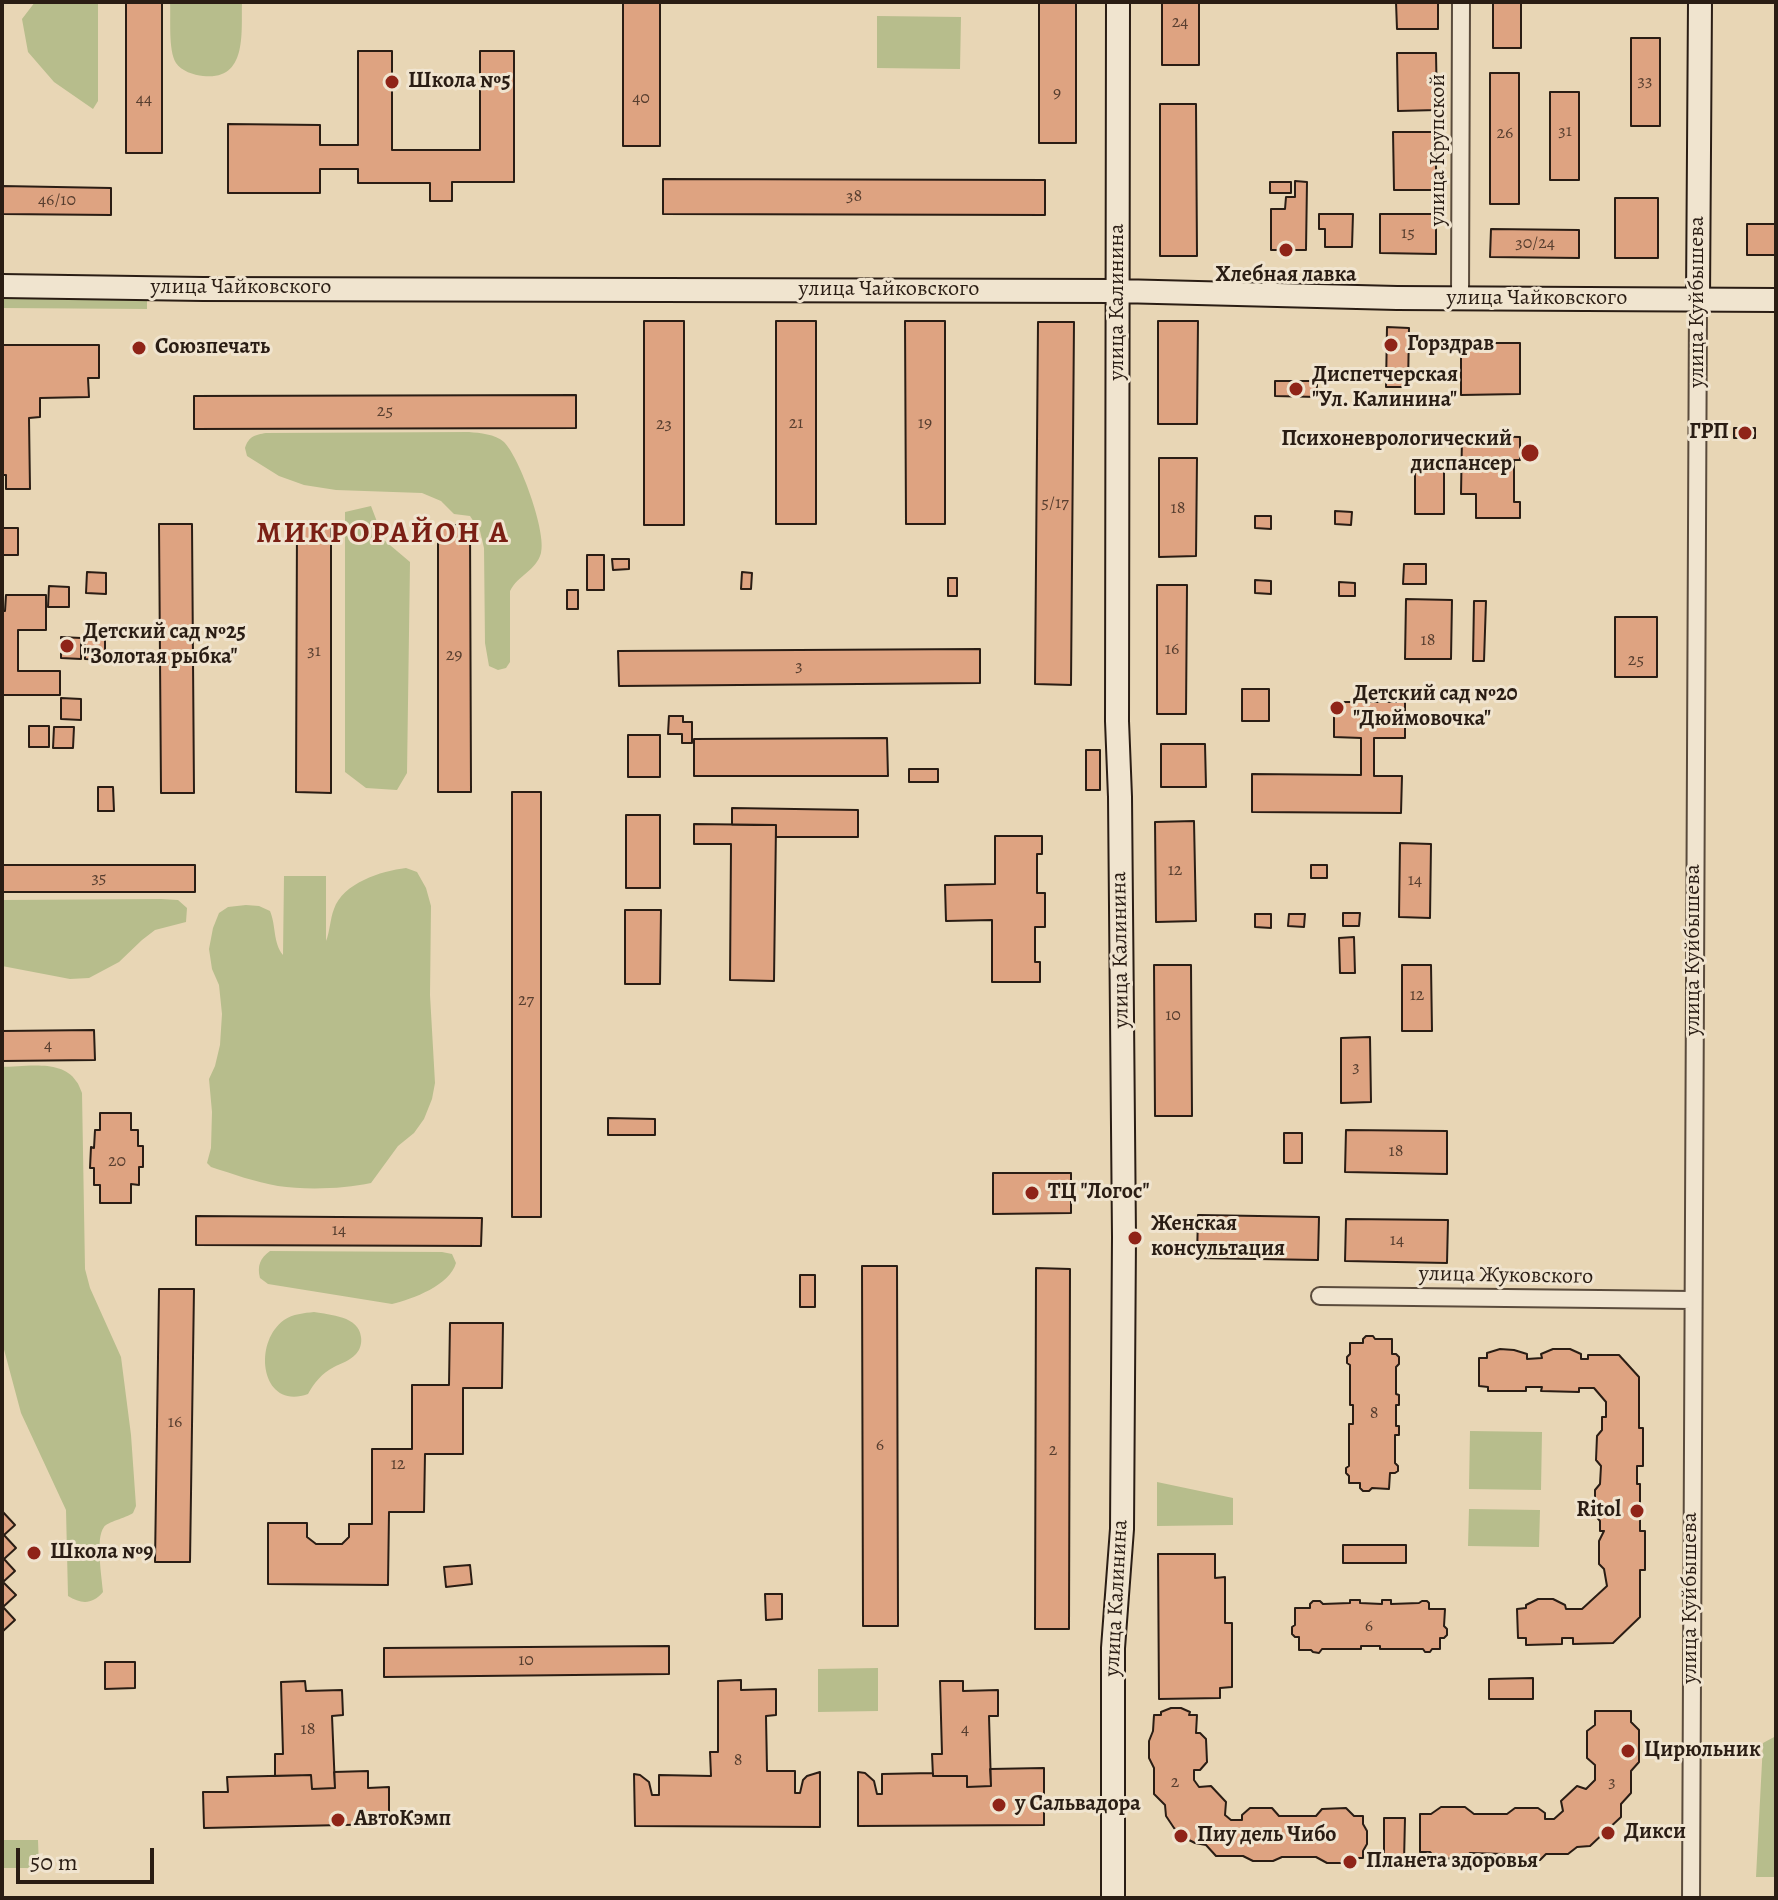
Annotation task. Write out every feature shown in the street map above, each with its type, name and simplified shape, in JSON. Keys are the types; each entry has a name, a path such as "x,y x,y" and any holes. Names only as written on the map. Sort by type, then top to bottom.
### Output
{"main road":[{"name":"улица Калинина","path":"1113,1898 1113,1648 1122,1529 1124,1227 1117,721 1118,2"},
{"name":"улица Куйбышева","path":"1698,299 1700,2"},
{"name":"улица Чайковского","path":"2,286 1118,291 1776,300"}],"street":[{"name":"улица Крупской","path":"1460,298 1461,2"},
{"name":"улица Куйбышева","path":"1691,1898 1698,299"},
{"name":"улица Жуковского","path":"1320,1296 1692,1300"}],"green space":[{"path":"35,2 98,2 98,101 93,109 54,82 28,52 22,19"},
{"path":"170,2 242,2 239,52 228,71 203,76 178,66 173,57 170,34"},
{"path":"877,16 961,17 960,69 877,68"},
{"path":"2,297 147,299 147,309 2,308"},
{"path":"469,432 496,437 510,451 531,496 542,543 539,559 510,591 510,662 506,668 498,670 489,666 485,643 484,548 480,531 470,516 454,514 441,501 422,493 336,490 304,485 279,476 247,456 245,448 253,437 266,433"},
{"path":"371,506 384,540 410,562 407,773 397,790 366,788 345,772 345,512"},
{"path":"406,868 417,872 431,906 430,995 435,1083 424,1119 414,1133 398,1146 371,1183 337,1188 278,1186 211,1167 207,1163 211,1148 212,1112 209,1079 220,1045 222,1014 219,985 212,969 209,949 219,913 228,907 246,905 270,911 283,955 284,876 326,876 326,941 334,909 346,892 375,875"},
{"path":"2,900 178,900 187,908 186,922 155,930 119,962 89,978 70,979 2,966"},
{"path":"42,1066 62,1070 70,1074 82,1093 85,1269 90,1288 121,1357 136,1506 133,1513 109,1523 101,1532 99,1549 103,1592 86,1602 68,1596 66,1510 21,1413 2,1342 2,1067"},
{"path":"270,1251 442,1252 452,1254 456,1263 439,1284 420,1295 392,1304 268,1284 260,1278 259,1270 262,1259"},
{"path":"314,1312 343,1318 355,1325 361,1337 360,1348 351,1358 322,1375 308,1394 292,1397 280,1393 271,1384 266,1372 268,1344 274,1330 284,1320"},
{"path":"1470,1431 1542,1432 1541,1490 1469,1489"},
{"path":"1157,1482 1233,1498 1233,1525 1157,1526"},
{"path":"1469,1509 1540,1510 1539,1547 1468,1546"},
{"path":"878,1668 878,1711 818,1712 818,1669"},
{"path":"1776,1736 1776,1877 1756,1877 1763,1743"},
{"path":"2,1840 38,1840 39,1868 2,1868"}],"building":[{"path":"126,2 162,2 162,153 126,153"},
{"path":"623,2 660,2 660,146 623,146"},
{"path":"1039,2 1076,2 1076,143 1039,143"},
{"path":"1162,2 1199,2 1199,65 1162,65"},
{"path":"1396,2 1438,2 1438,29 1397,29"},
{"path":"1493,2 1521,2 1521,48 1493,48"},
{"path":"1631,38 1660,38 1660,126 1631,126"},
{"path":"358,51 392,51 392,150 480,150 480,51 514,51 514,182 452,182 452,201 430,201 430,183 358,183 358,169 320,169 320,193 228,193 228,124 320,125 320,145 358,145"},
{"path":"1397,53 1436,53 1437,110 1398,111"},
{"path":"1490,73 1519,73 1519,204 1490,204"},
{"path":"1550,92 1579,92 1579,180 1550,180"},
{"path":"1160,104 1196,104 1197,256 1160,256"},
{"path":"1393,132 1436,132 1436,190 1394,190"},
{"path":"663,179 1045,180 1045,215 663,214"},
{"path":"1295,181 1307,182 1306,250 1271,250 1271,209 1285,209 1286,197 1295,197"},
{"path":"1270,182 1291,182 1291,193 1270,193"},
{"path":"2,186 111,188 111,215 2,214"},
{"path":"1615,198 1658,198 1658,258 1615,258"},
{"path":"1319,214 1353,214 1352,247 1325,247 1325,229 1319,229"},
{"path":"1380,214 1436,214 1436,254 1380,253"},
{"path":"1747,224 1776,224 1776,255 1747,255"},
{"path":"1491,229 1579,230 1579,258 1490,257"},
{"path":"644,321 684,321 684,525 644,525"},
{"path":"776,321 816,321 816,524 776,524"},
{"path":"905,321 945,321 945,524 906,524"},
{"path":"1158,321 1198,321 1197,424 1158,424"},
{"path":"1038,322 1074,322 1071,685 1035,684"},
{"path":"1387,327 1409,328 1408,387 1386,387"},
{"path":"1461,343 1520,343 1520,394 1461,395"},
{"path":"2,345 99,345 99,378 88,378 89,397 40,398 40,417 29,418 30,489 6,489 6,475 2,475"},
{"name":"Диспетчерская \"Ул. Калинина\"","path":"1275,381 1317,381 1317,397 1275,396"},
{"path":"576,395 576,428 194,429 194,396"},
{"name":"ГРП","path":"1734,428 1755,428 1755,438 1734,438"},
{"path":"1462,436 1520,437 1520,460 1514,460 1514,502 1520,502 1520,518 1476,518 1476,494 1461,494"},
{"path":"1159,458 1197,458 1196,556 1159,557"},
{"path":"1415,460 1444,460 1444,514 1415,514"},
{"path":"1335,511 1352,512 1351,525 1335,524"},
{"path":"1255,516 1271,516 1271,529 1255,528"},
{"path":"159,524 192,524 194,793 161,793"},
{"path":"297,524 331,524 331,793 296,792"},
{"path":"438,525 470,525 471,792 438,792"},
{"path":"3,528 18,528 18,555 3,555"},
{"path":"587,555 604,555 604,590 587,590"},
{"path":"612,559 629,559 629,569 613,570"},
{"path":"1404,564 1426,564 1426,584 1403,584"},
{"path":"87,572 106,573 106,594 86,593"},
{"path":"742,572 752,573 751,589 741,589"},
{"path":"948,578 957,578 957,596 948,596"},
{"path":"1255,580 1271,581 1271,594 1255,593"},
{"path":"1339,582 1355,583 1355,596 1339,596"},
{"path":"1157,585 1187,585 1186,714 1157,714"},
{"path":"49,586 69,587 69,607 48,607"},
{"path":"567,590 578,590 578,609 567,609"},
{"path":"6,595 46,595 46,630 18,630 18,671 60,671 60,695 2,695 2,611 5,611"},
{"path":"1406,599 1452,600 1451,659 1405,659"},
{"path":"1474,601 1486,601 1484,661 1473,661"},
{"path":"1615,617 1657,617 1657,677 1615,677"},
{"path":"61,637 81,638 81,659 61,658"},
{"path":"85,638 105,638 105,660 85,659"},
{"path":"980,649 980,683 619,686 618,651"},
{"path":"1242,689 1269,689 1269,721 1242,721"},
{"path":"61,698 81,699 81,720 61,719"},
{"path":"1334,702 1405,702 1405,738 1374,738 1374,776 1402,776 1401,813 1252,812 1252,774 1361,775 1361,738 1334,737"},
{"path":"669,716 683,716 683,722 692,722 692,743 682,743 682,734 668,734"},
{"path":"29,726 49,726 49,747 29,747"},
{"path":"54,727 74,727 73,748 53,748"},
{"path":"628,735 660,735 660,777 628,777"},
{"path":"887,738 888,776 694,776 694,739"},
{"path":"1161,744 1205,744 1206,787 1161,787"},
{"path":"1086,750 1100,750 1100,790 1086,790"},
{"path":"909,769 938,769 938,782 909,782"},
{"path":"98,787 113,787 114,811 98,811"},
{"path":"512,792 541,792 541,1217 512,1217"},
{"path":"732,808 858,810 858,837 776,837 776,825 732,825"},
{"path":"626,815 660,815 660,888 626,888"},
{"path":"1194,821 1196,921 1156,922 1155,822"},
{"path":"694,824 776,825 774,981 730,980 731,844 694,844"},
{"path":"995,836 1042,836 1042,854 1037,854 1037,893 1045,893 1045,927 1035,927 1035,962 1040,962 1040,982 992,982 992,920 946,921 945,885 995,884"},
{"path":"1400,843 1431,844 1430,918 1399,917"},
{"path":"2,865 195,865 195,892 2,892"},
{"path":"1311,865 1327,865 1327,878 1311,878"},
{"path":"625,910 661,910 660,984 625,984"},
{"path":"1343,913 1360,913 1359,926 1343,926"},
{"path":"1255,914 1271,914 1271,928 1255,927"},
{"path":"1289,914 1305,914 1304,927 1288,926"},
{"path":"1354,937 1355,973 1340,973 1339,938"},
{"path":"1154,965 1191,965 1192,1116 1155,1116"},
{"path":"1402,965 1431,965 1432,1031 1402,1031"},
{"path":"94,1030 95,1060 2,1061 2,1031"},
{"path":"1370,1037 1371,1102 1341,1103 1341,1038"},
{"path":"100,1113 131,1113 131,1130 138,1130 138,1146 143,1146 143,1167 139,1167 139,1185 131,1184 131,1203 100,1203 100,1185 94,1185 94,1168 90,1168 95,1130 100,1130"},
{"path":"608,1118 655,1119 655,1135 608,1135"},
{"path":"1346,1130 1447,1131 1447,1174 1345,1172"},
{"path":"1284,1133 1302,1133 1302,1163 1284,1163"},
{"name":"ТЦ \"Логос\"","path":"993,1173 1071,1173 1071,1213 993,1214"},
{"path":"1198,1215 1319,1217 1318,1260 1197,1258"},
{"path":"196,1216 482,1218 481,1246 196,1245"},
{"path":"1346,1219 1448,1220 1447,1263 1345,1261"},
{"path":"862,1266 897,1266 898,1626 863,1626"},
{"path":"1036,1268 1070,1269 1069,1629 1035,1629"},
{"path":"800,1275 815,1275 815,1307 800,1307"},
{"path":"159,1289 194,1289 190,1562 155,1562"},
{"path":"450,1323 503,1323 502,1388 463,1388 463,1454 425,1454 424,1512 389,1512 388,1585 268,1584 268,1523 307,1523 307,1537 316,1544 342,1544 349,1537 349,1524 372,1524 372,1449 412,1449 412,1385 449,1385"},
{"path":"1366,1336 1392,1339 1392,1354 1399,1357 1396,1367 1399,1405 1396,1405 1396,1426 1399,1426 1399,1435 1395,1435 1398,1471 1390,1473 1389,1489 1363,1491 1360,1483 1349,1483 1346,1473 1349,1466 1349,1424 1353,1424 1347,1357 1350,1343 1363,1343"},
{"path":"1500,1349 1527,1354 1527,1359 1542,1358 1541,1354 1553,1349 1570,1349 1581,1354 1581,1359 1588,1359 1588,1355 1619,1355 1639,1377 1643,1466 1637,1466 1637,1484 1640,1484 1640,1531 1645,1531 1645,1570 1640,1570 1640,1617 1613,1643 1573,1644 1573,1638 1562,1638 1562,1644 1526,1645 1526,1638 1518,1638 1517,1609 1526,1608 1538,1599 1553,1599 1565,1605 1566,1609 1582,1609 1607,1586 1604,1569 1599,1564 1599,1541 1604,1531 1600,1531 1600,1521 1595,1515 1595,1490 1600,1484 1601,1466 1596,1460 1597,1436 1602,1430 1602,1417 1606,1417 1606,1402 1594,1388 1579,1388 1579,1392 1541,1391 1542,1387 1526,1387 1526,1391 1488,1391 1488,1387 1479,1386 1479,1358 1487,1358 1487,1353"},
{"path":"2,1511 15,1525 4,1535 16,1548 4,1559 15,1571 3,1582 16,1595 3,1607 15,1620 2,1632"},
{"path":"1343,1545 1406,1545 1406,1563 1343,1563"},
{"path":"1158,1554 1215,1554 1215,1578 1225,1577 1225,1623 1232,1623 1232,1687 1220,1688 1220,1698 1159,1699"},
{"path":"470,1565 472,1584 446,1587 444,1567"},
{"path":"765,1594 782,1594 782,1619 766,1620"},
{"path":"1350,1600 1382,1604 1382,1600 1391,1600 1391,1604 1427,1601 1429,1609 1445,1609 1447,1635 1440,1638 1440,1649 1430,1652 1423,1649 1380,1649 1380,1646 1322,1649 1319,1653 1299,1650 1299,1637 1292,1634 1295,1608 1310,1608 1313,1601 1323,1604 1350,1603"},
{"path":"669,1646 669,1674 384,1677 384,1648"},
{"path":"105,1662 135,1662 135,1688 105,1689"},
{"path":"1533,1678 1533,1699 1489,1699 1489,1679"},
{"path":"741,1680 741,1690 776,1689 776,1715 766,1716 767,1771 795,1771 795,1793 800,1793 807,1776 820,1772 820,1827 635,1826 634,1774 649,1782 652,1795 659,1795 659,1775 711,1776 710,1752 718,1752 718,1681"},
{"path":"305,1681 306,1691 342,1690 343,1715 332,1716 335,1788 312,1789 311,1775 275,1776 275,1754 283,1754 281,1682"},
{"path":"940,1681 963,1681 963,1691 998,1690 998,1716 989,1716 991,1786 967,1787 967,1776 933,1776 932,1754 942,1754"},
{"path":"1181,1708 1190,1712 1189,1715 1197,1715 1196,1733 1206,1739 1207,1762 1200,1770 1194,1770 1194,1780 1199,1787 1211,1786 1226,1802 1225,1815 1231,1820 1242,1820 1242,1815 1250,1808 1272,1808 1279,1816 1316,1816 1322,1809 1346,1808 1354,1816 1363,1816 1367,1844 1363,1858 1349,1863 1327,1863 1316,1857 1253,1861 1243,1856 1216,1856 1206,1845 1183,1837 1166,1816 1165,1805 1154,1794 1154,1768 1149,1758 1154,1715 1161,1715 1161,1712"},
{"path":"1595,1711 1631,1711 1631,1722 1639,1730 1639,1762 1631,1771 1631,1793 1621,1804 1621,1817 1590,1846 1577,1847 1568,1854 1546,1854 1540,1860 1510,1860 1504,1854 1470,1853 1464,1859 1435,1858 1430,1852 1420,1852 1420,1814 1431,1814 1441,1807 1465,1807 1474,1814 1507,1814 1515,1808 1538,1808 1545,1813 1545,1819 1554,1819 1563,1811 1561,1801 1577,1786 1586,1789 1595,1780 1595,1765 1587,1758 1587,1731 1595,1725"},
{"path":"1044,1768 1044,1825 858,1826 858,1772 865,1773 874,1781 877,1794 882,1794 882,1774 967,1776 967,1787 991,1786 990,1769"},
{"path":"368,1771 368,1788 389,1787 389,1824 204,1828 203,1792 228,1792 227,1777 311,1775 312,1789 335,1788 334,1772"},
{"path":"1384,1818 1405,1818 1404,1862 1384,1862"}],"place":[{"name":"Школа №5","path":"392,82"},
{"name":"Хлебная лавка","path":"1286,250"},
{"name":"Горздрав","path":"1391,345"},
{"name":"Союзпечать","path":"139,348"},
{"name":"Диспетчерская \"Ул. Калинина\"","path":"1296,389"},
{"name":"ГРП","path":"1745,433"},
{"name":"Психоневрологический диспансер","path":"1530,453"},
{"name":"Детский сад №25 \"Золотая рыбка\"","path":"67,646"},
{"name":"Детский сад №20 \"Дюймовочка\"","path":"1337,708"},
{"name":"ТЦ \"Логос\"","path":"1032,1193"},
{"name":"Женская консультация","path":"1135,1238"},
{"name":"Ritol","path":"1637,1511"},
{"name":"Школа №9","path":"34,1553"},
{"name":"Цирюльник","path":"1628,1751"},
{"name":"у Сальвадора","path":"999,1805"},
{"name":"АвтоКэмп","path":"338,1820"},
{"name":"Дикси","path":"1608,1833"},
{"name":"Пиу дель Чибо","path":"1181,1836"},
{"name":"Планета здоровья","path":"1350,1862"}],"district":[{"name":"МИКРОРАЙОН А","path":"383,535"}]}
